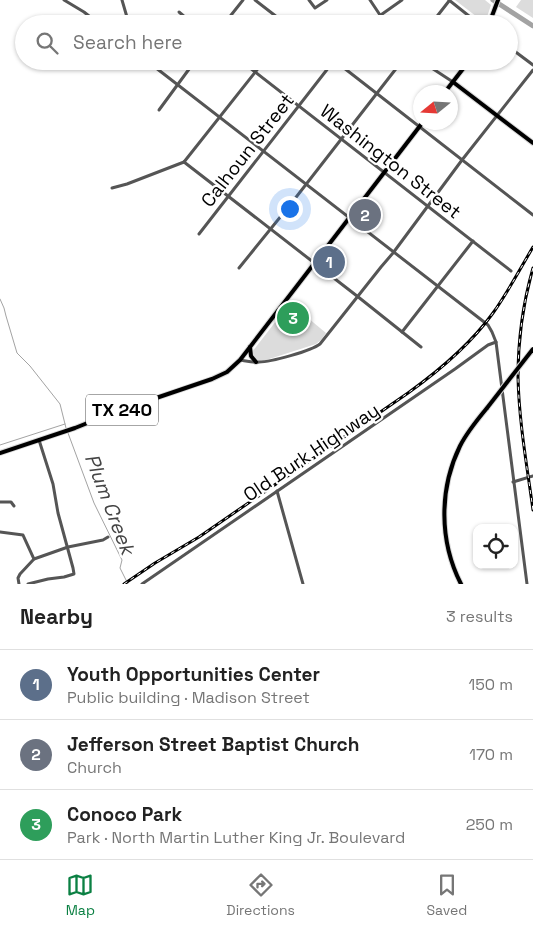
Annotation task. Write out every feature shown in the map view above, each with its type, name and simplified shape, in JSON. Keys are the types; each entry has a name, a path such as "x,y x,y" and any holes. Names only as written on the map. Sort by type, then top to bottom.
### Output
{"main road":[{"path":"493,15 498,0"},
{"path":"451,85 462,70"},
{"path":"453,82 533,143"},
{"name":"TX 240","path":"0,453 216,378 227,372 240,360 416,130"},
{"path":"250,346 251,356 256,362"},
{"path":"461,584 450,559 444,517 446,491 451,470 460,446 468,433 533,349"}],"street":[{"path":"64,0 87,15"},
{"path":"122,0 126,15"},
{"path":"231,15 243,0"},
{"path":"255,0 274,15"},
{"path":"309,0 314,8 327,0"},
{"path":"370,0 380,14 402,0"},
{"path":"438,15 449,0 468,15"},
{"path":"179,12 182,15"},
{"path":"518,54 533,65"},
{"path":"158,70 488,326 494,334 527,584"},
{"path":"158,110 189,70"},
{"name":"Washington Street","path":"253,70 511,271"},
{"name":"Calhoun Street","path":"199,234 326,70"},
{"path":"348,70 413,118"},
{"path":"239,268 395,70"},
{"path":"435,70 453,82"},
{"path":"240,360 267,362 310,349 324,339 393,253 462,160 533,70"},
{"path":"112,188 184,162 255,72"},
{"path":"428,130 462,160 533,215"},
{"path":"184,162 421,348"},
{"path":"402,332 472,241"},
{"name":"Old Burk Highway","path":"142,584 455,370 488,345 496,342"},
{"path":"28,584 74,574 58,513 53,484 39,440"},
{"path":"513,482 533,476"},
{"path":"278,492 304,584"},
{"path":"0,502 8,501 14,506"},
{"path":"0,532 23,535 34,559"},
{"path":"19,584 18,578 20,574 34,559 68,547 108,538"}],"shaded area":[{"path":"455,0 485,0 491,5 488,15 475,15"},
{"path":"521,0 533,0 533,18 516,7"},
{"path":"290,303 326,333 316,344 263,361 256,360 253,358 252,352"}],"waterway":[{"path":"493,0 516,15"},
{"path":"518,16 533,26"},
{"name":"Plum Creek","path":"0,299 17,353 30,366 60,404 66,428"},
{"path":"0,445 65,424"},
{"name":"Plum Creek","path":"68,433 94,503 122,560 120,568 128,584"}],"railway":[{"path":"124,584 199,537 408,393 443,366 484,325 509,289 533,247"},
{"path":"533,268 522,322 518,377 522,427 533,510"}],"place":[{"name":"Jefferson Street Baptist Church","path":"365,215"},
{"name":"Youth Opportunities Center","path":"329,262"},
{"name":"Conoco Park","path":"293,318"}]}
